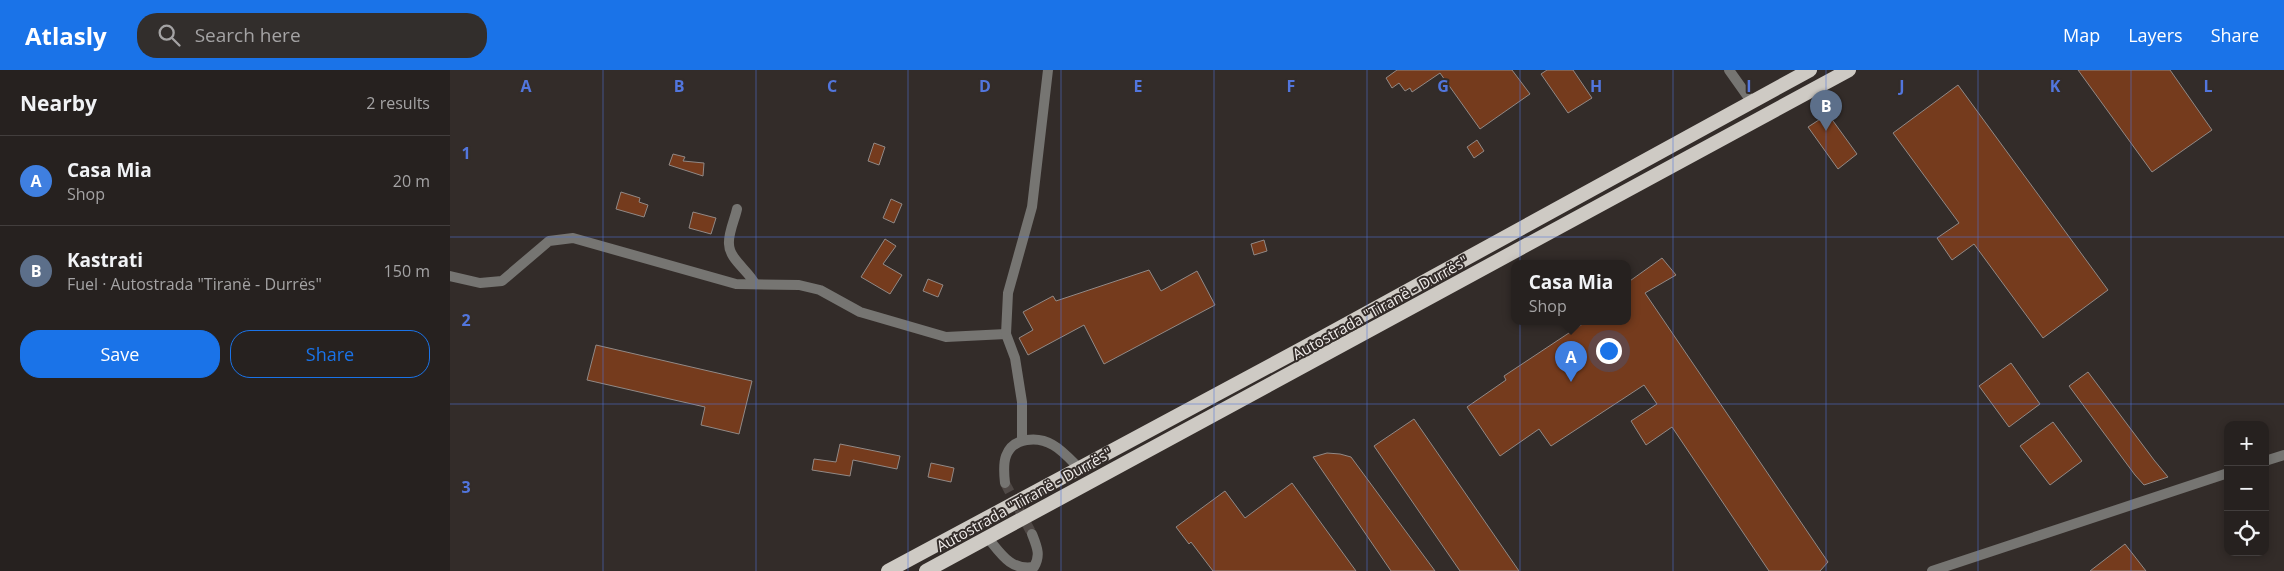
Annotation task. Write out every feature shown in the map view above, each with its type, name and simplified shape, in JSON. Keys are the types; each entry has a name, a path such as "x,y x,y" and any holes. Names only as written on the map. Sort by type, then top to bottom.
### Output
{"highway":[{"name":"Autostrada \"Tiranë - Durrës\"","path":"888,571 1303,348 1810,70"},
{"name":"Autostrada \"Tiranë - Durrës\"","path":"926,571 1849,70"}],"street":[{"path":"1022,440 1022,402 1015,358 1006,334 1008,294 1032,207 1048,70"},
{"path":"1729,70 1751,101"},
{"path":"738,209 728,243 731,253 752,277 755,284"},
{"path":"450,276 480,283 502,281 549,241 573,238 736,284 799,285 820,290 860,312 946,336 1006,334"},
{"path":"1005,482 1006,455 1022,440 1038,439 1053,445 1079,468"},
{"path":"2269,460 2284,455"},
{"path":"1932,571 2224,474"},
{"path":"988,538 1008,568 1026,570 1034,567 1038,560 1038,550 1032,534"}],"building":[{"path":"1397,70 1512,70 1530,94 1480,129 1440,73 1412,92 1410,88 1405,91 1399,83 1392,88 1386,78"},
{"path":"1547,70 1573,70 1592,98 1568,113 1541,74"},
{"path":"2078,70 2170,70 2212,130 2152,172"},
{"path":"1958,85 2108,290 2043,338 1974,244 1952,260 1937,238 1959,223 1893,133"},
{"path":"1828,114 1857,154 1838,169 1808,127"},
{"path":"1477,140 1484,151 1474,158 1467,147"},
{"path":"874,143 885,147 879,165 868,161"},
{"path":"673,154 685,157 683,161 704,163 703,176 669,165"},
{"path":"621,192 640,198 639,202 648,205 644,217 616,209"},
{"path":"891,199 902,204 894,223 883,218"},
{"path":"693,212 716,218 711,234 689,228"},
{"path":"885,239 896,246 883,264 902,275 890,294 861,277"},
{"path":"1264,240 1267,251 1254,255 1251,244"},
{"path":"1662,258 1676,275 1645,293 1828,562 1820,571 1769,571 1672,427 1646,445 1631,421 1657,404 1644,385 1551,446 1539,429 1500,456 1467,407 1506,380 1504,376 1581,325 1631,325 1631,280"},
{"path":"1149,270 1161,291 1197,271 1215,305 1104,364 1084,325 1028,355 1019,338 1033,330 1023,312 1053,296 1056,301"},
{"path":"928,279 943,285 938,297 923,291"},
{"path":"596,345 752,381 739,434 701,425 705,407 587,380"},
{"path":"2011,363 2040,404 2009,427 1979,386"},
{"path":"2088,372 2168,477 2144,485 2135,475 2069,386"},
{"path":"1414,419 1519,571 1460,571 1374,446"},
{"path":"2053,422 2082,461 2050,485 2020,446"},
{"path":"840,444 900,456 897,469 853,460 850,476 812,470 814,459 836,462"},
{"path":"1327,453 1351,457 1435,571 1391,571 1313,457"},
{"path":"931,463 954,468 951,482 928,477"},
{"path":"1292,483 1356,571 1213,571 1191,542 1189,544 1176,527 1225,491 1245,518"},
{"path":"2125,544 2146,571 2090,571"}],"tunnel":[{"path":"1005,483 1032,534"}],"place":[{"name":"Kastrati","path":"1826,131"},
{"name":"Casa Mia","path":"1571,382"}]}
